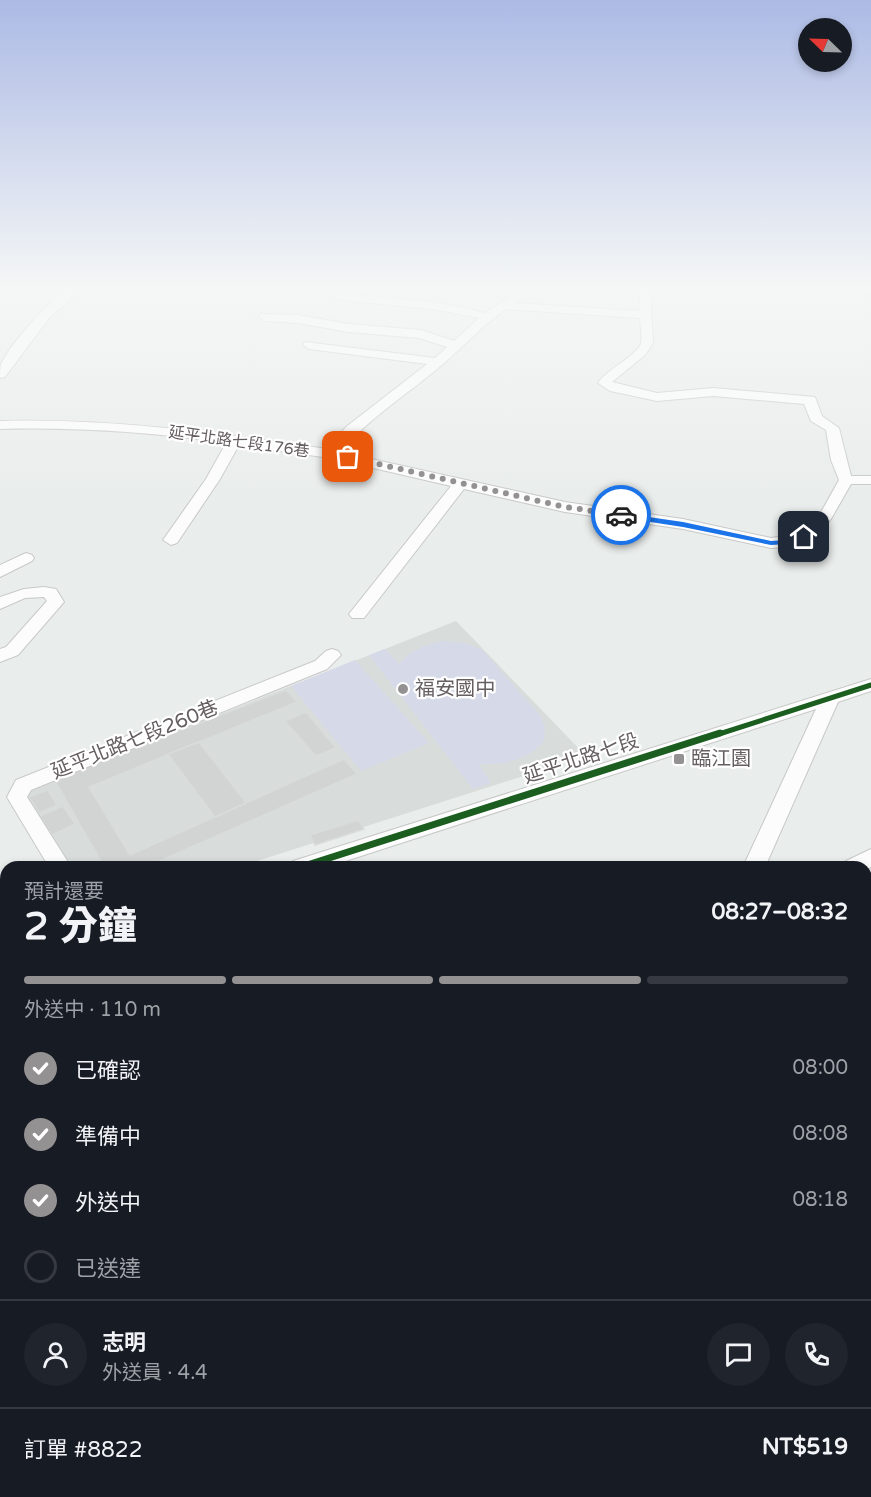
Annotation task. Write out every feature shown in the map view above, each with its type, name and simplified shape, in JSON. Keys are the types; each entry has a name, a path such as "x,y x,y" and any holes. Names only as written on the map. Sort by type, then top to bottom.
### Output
{"street":[{"path":"0,374 14,356"},
{"path":"391,356 438,362"},
{"path":"330,454 351,430 445,356"},
{"path":"635,356 605,383 615,388 657,397 713,392 810,400 816,418 832,428 837,445 836,458 846,480 871,480"},
{"name":"延平北路七段176巷","path":"0,425 37,424 180,432 330,454 565,507 683,524 771,543 788,542 804,537 826,516 846,480"},
{"path":"171,540 213,479 236,440"},
{"path":"358,614 460,484"},
{"path":"0,572 26,558"},
{"path":"0,604 7,599 35,591 50,593 56,602 12,651 0,656"},
{"name":"延平北路七段260巷","path":"56,861 17,797 23,785 321,665 332,655"},
{"name":"延平北路七段","path":"320,861 871,685"},
{"path":"757,861 830,698"}],"shaded area":[{"name":"福安國中","path":"456,621 586,756 257,861 66,861 22,792"},
{"path":"447,641 468,644 482,650 540,715 545,727 544,741 530,753 498,764 479,764 491,783 473,789 369,655 385,649 399,664 409,654 420,648"},
{"path":"355,660 429,743 361,771 291,686"}],"building":[{"path":"286,690 297,702 89,787 130,855 344,759 357,774 160,861 101,861 54,779"},
{"path":"306,712 336,748 316,756 285,721"},
{"path":"199,742 246,803 215,817 168,754"},
{"path":"48,790 57,805 39,813 29,797"},
{"path":"63,806 75,824 52,835 40,816"},
{"path":"358,820 364,829 315,845 310,835"}],"cycle path":[{"path":"320,861 871,685"}],"way so far":[{"path":"348,457 565,507 621,515"}],"place":[{"name":"福安國中","path":"403,689"},
{"name":"臨江園","path":"679,759"}],"route":[{"path":"621,515 683,524 771,543 788,542 804,537"}]}
